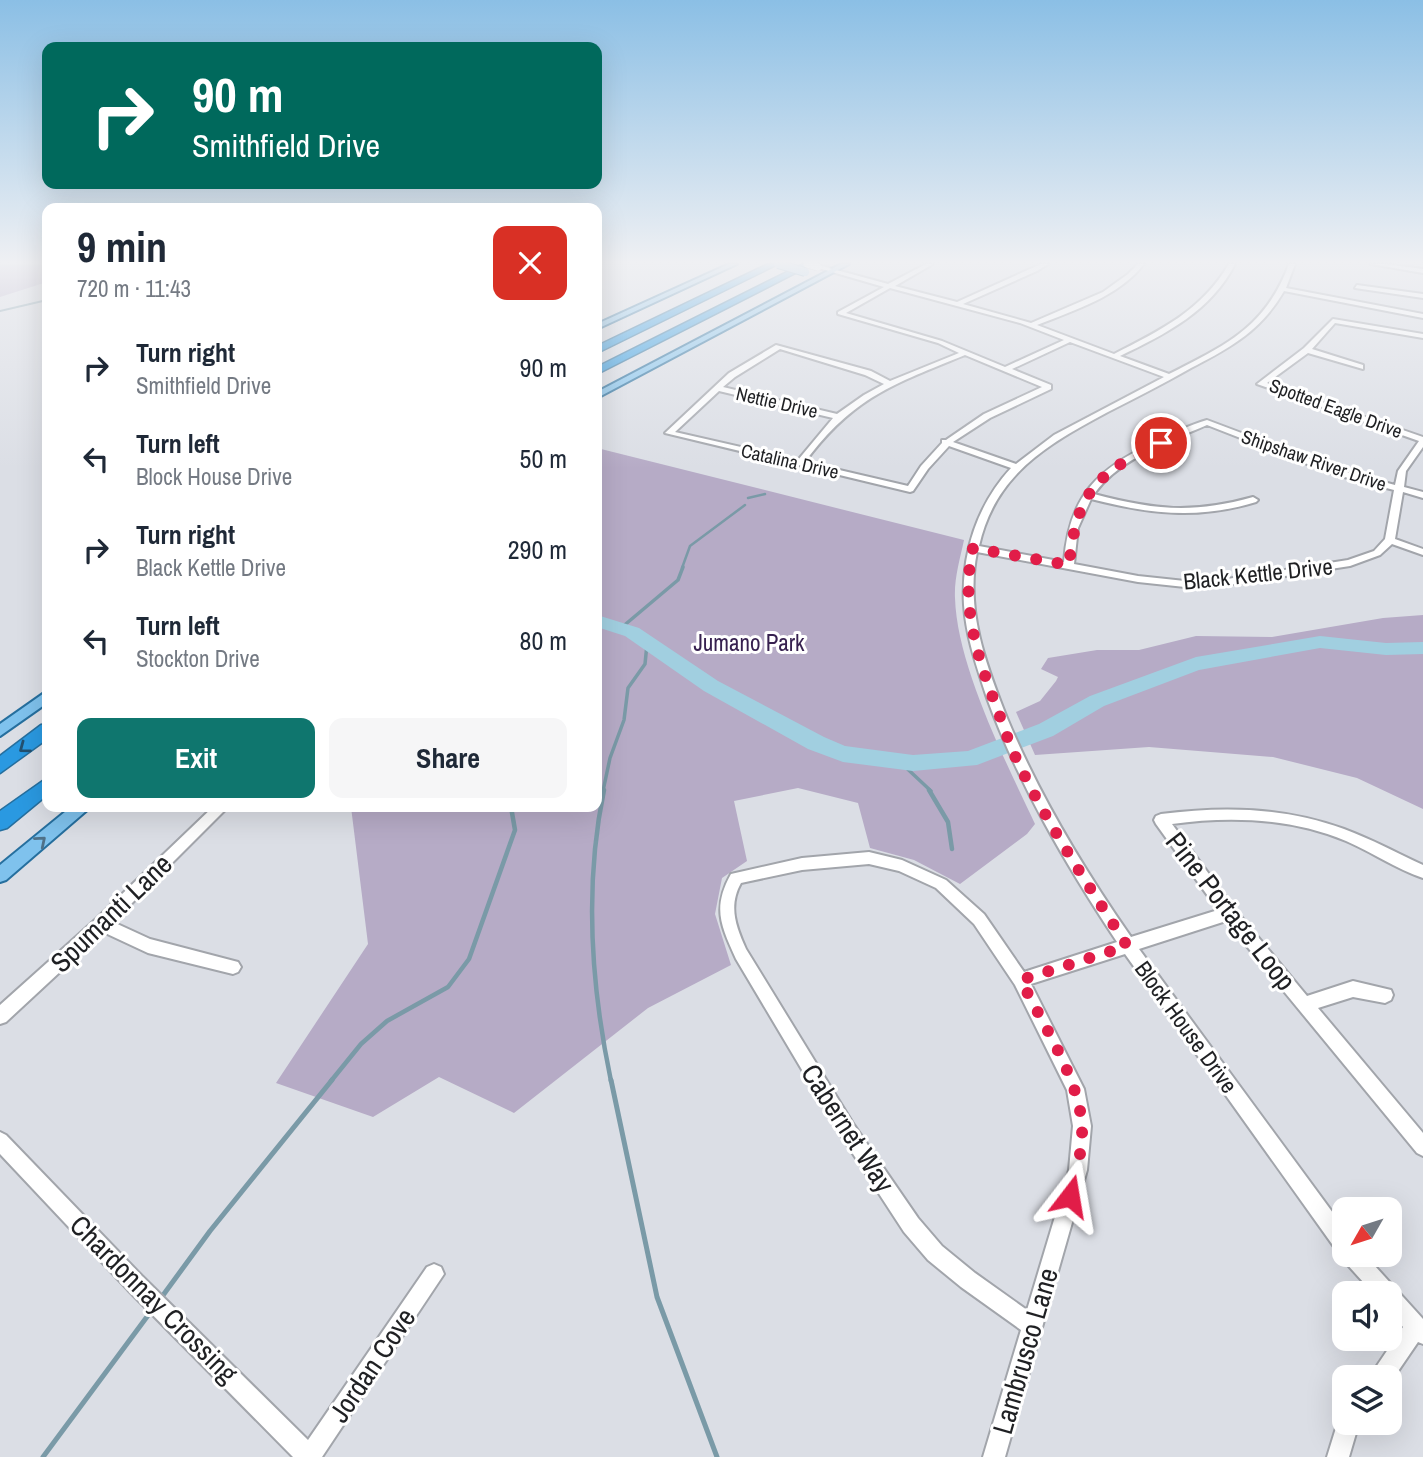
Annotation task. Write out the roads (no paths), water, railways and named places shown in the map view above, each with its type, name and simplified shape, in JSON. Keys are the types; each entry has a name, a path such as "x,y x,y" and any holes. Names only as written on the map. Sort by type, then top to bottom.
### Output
{"highway":[{"path":"602,346 633,332"},
{"path":"602,368 674,332"},
{"path":"0,766 42,734"},
{"path":"0,822 42,789"}],"main road":[{"path":"602,392 716,332"},
{"path":"0,731 42,700"},
{"path":"0,875 75,812"}],"street":[{"path":"902,332 967,352 1048,387 967,426 945,442"},
{"path":"1052,332 1170,377"},
{"path":"1115,356 1163,332"},
{"name":"Block House Drive","path":"1248,332 1170,377 1070,429 1042,446 1017,467 988,506 973,548 969,606 982,667 1015,756 1049,821 1127,946 1332,1228"},
{"name":"Spotted Eagle Drive","path":"1323,332 1307,350 1261,384 1423,440"},
{"name":"Spotted Eagle Drive","path":"1399,332 1423,336"},
{"path":"1006,369 1072,339"},
{"path":"716,388 732,374 779,347 868,373 891,384"},
{"path":"1307,350 1360,367"},
{"path":"800,463 838,417 872,394 967,352"},
{"name":"Catalina Drive","path":"716,388 669,433 910,489 926,461 945,442"},
{"name":"Nettie Drive","path":"716,388 838,417"},
{"name":"Shipshaw River Drive","path":"1088,495 1099,480 1118,465 1207,422 1336,472 1423,495"},
{"path":"1423,440 1402,471 1390,540 1423,552"},
{"path":"945,442 1017,467"},
{"path":"1069,565 1073,529 1088,495 1137,508 1170,512 1197,512 1238,506 1253,500"},
{"name":"Black Kettle Drive","path":"973,548 1138,579 1185,584 1227,582 1350,564 1377,553 1390,540"},
{"name":"Spumanti Lane","path":"0,1016 101,924 215,812"},
{"name":"Pine Portage Loop","path":"1423,872 1340,833 1288,818 1230,814 1161,820 1229,913 1423,1147"},
{"name":"Lambrusco Lane","path":"730,888 736,878 744,875 815,862 869,858 902,866 941,884 979,919 1021,980 1075,1089 1082,1126 1078,1170 994,1457"},
{"name":"Cabernet Way","path":"730,888 726,897 727,916 741,954 848,1131 911,1225 935,1253 1032,1326"},
{"path":"1021,980 1229,913"},
{"path":"101,924 148,946 233,967"},
{"path":"1305,1004 1353,989 1385,995"},
{"name":"Chardonnay Crossing","path":"0,1141 135,1283 309,1457"},
{"path":"1363,1267 1375,1281"},
{"name":"Jordan Cove","path":"309,1457 434,1274"},
{"path":"1391,1365 1420,1330 1402,1310"},
{"path":"1338,1457 1344,1435"}],"waterway":[{"path":"748,498 765,494"},
{"path":"682,568 690,546 745,505"},
{"path":"621,628 678,580 683,567"},
{"path":"602,623 632,632 711,686 816,743 843,754 913,763 969,759 1046,730 1097,701 1196,664 1320,642 1386,649 1423,648"},
{"path":"603,791 610,758 624,720 628,688 645,664 647,644"},
{"path":"899,761 931,791"},
{"path":"602,802 604,790"},
{"path":"929,790 948,822 952,849"},
{"path":"331,1081 361,1044 387,1021 448,987 469,959 515,830 512,812"},
{"path":"600,812 594,863 593,936 599,1009 611,1081"},
{"path":"161,1298 210,1231 332,1080"},
{"path":"611,1080 657,1297 717,1457"},
{"path":"43,1457 152,1310"}],"park label":[{"name":"Jumano Park","path":"749,643"}]}
